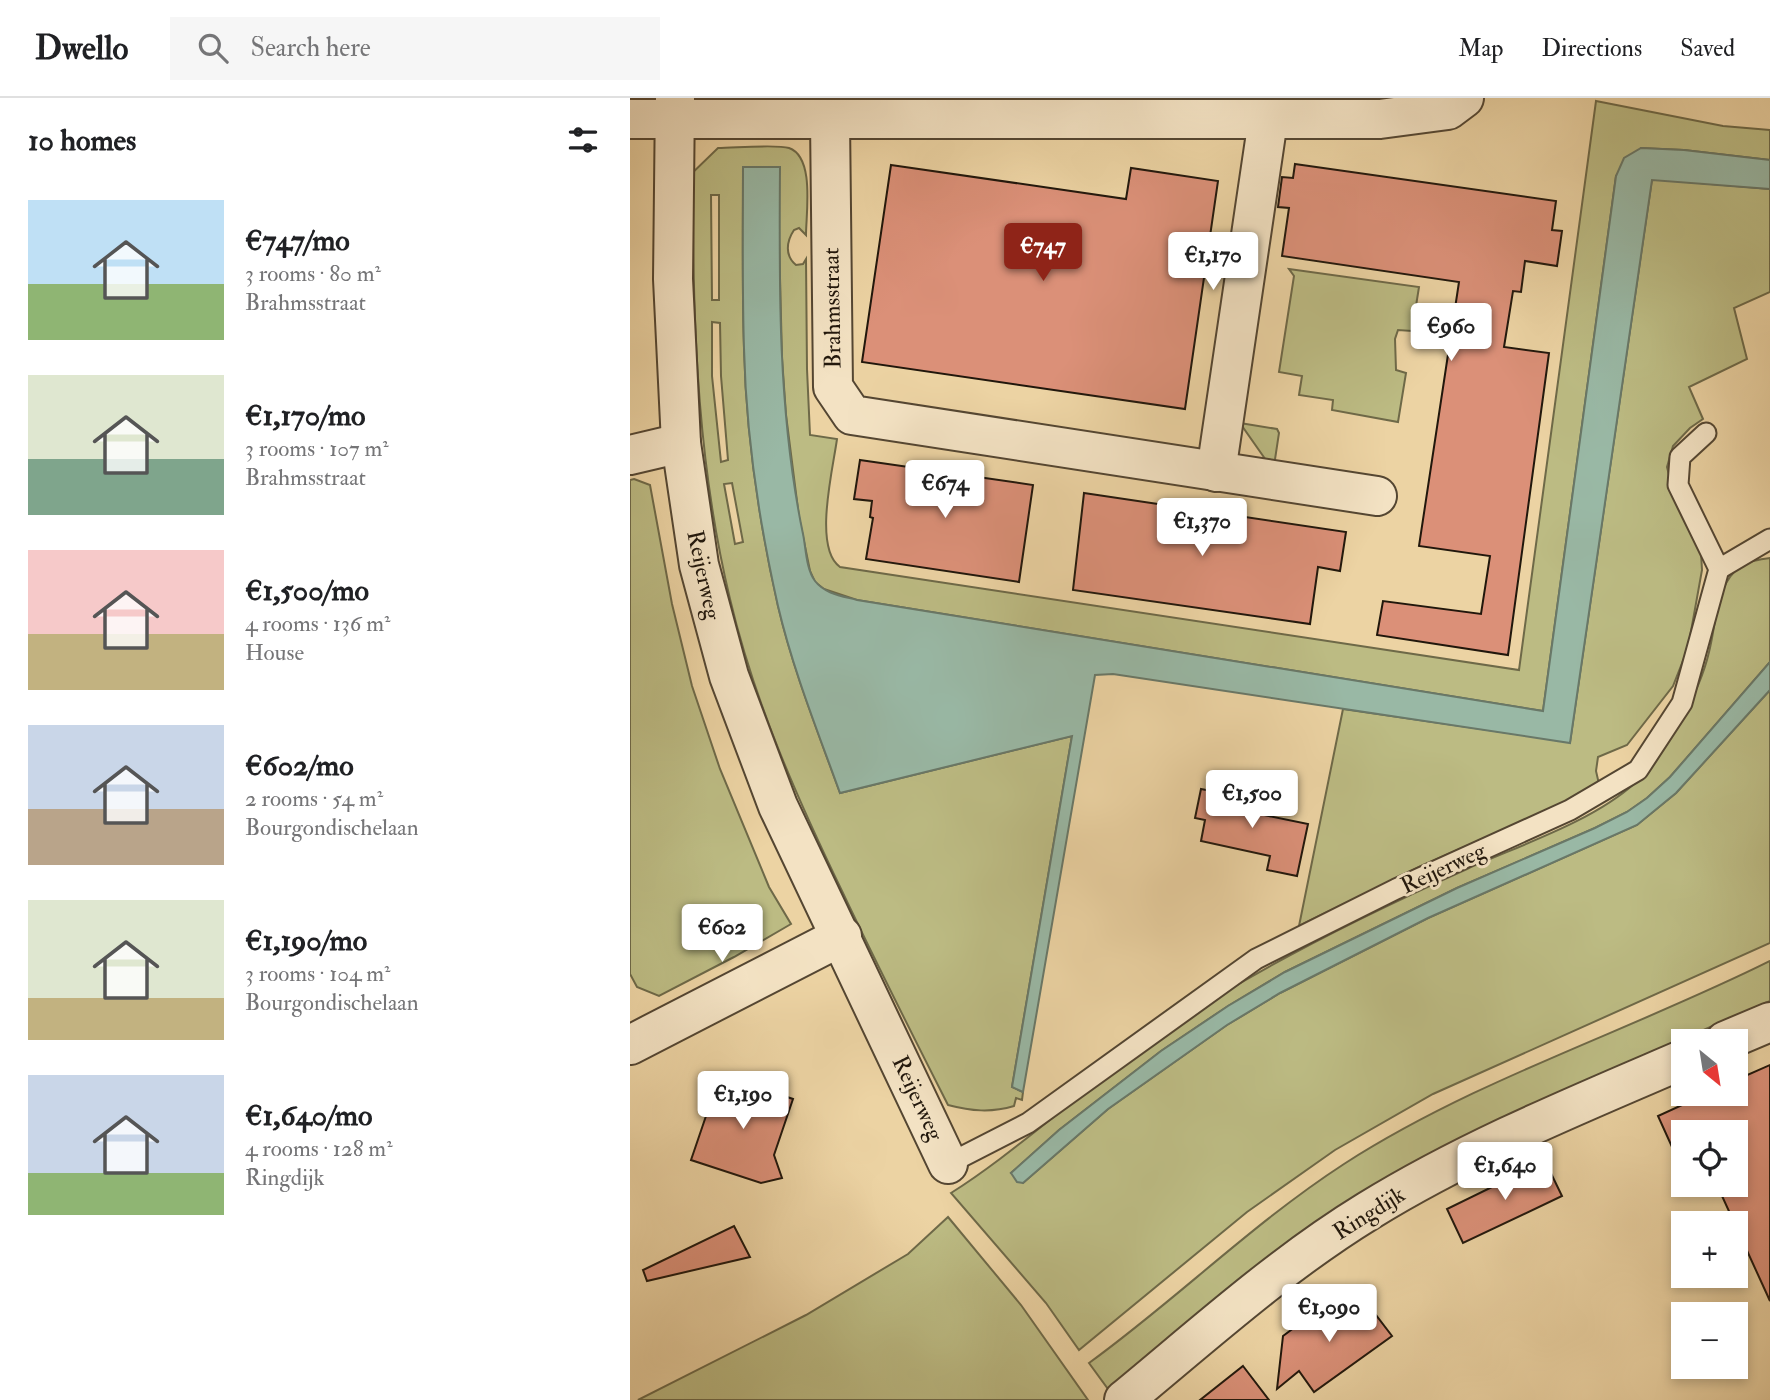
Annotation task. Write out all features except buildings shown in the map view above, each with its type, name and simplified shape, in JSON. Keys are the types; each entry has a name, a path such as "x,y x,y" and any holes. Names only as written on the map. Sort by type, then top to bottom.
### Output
{"street":[{"path":"630,119 675,108 830,120 1157,109 1268,120 1380,119 1448,110 1464,98"},
{"name":"Reijerweg","path":"675,108 673,279 681,443 699,565 729,676 778,806 948,1164"},
{"name":"Brahmsstraat","path":"830,120 833,387 852,415 1377,496"},
{"path":"1216,472 1268,120"},
{"path":"630,455 681,443"},
{"path":"630,1045 842,936"},
{"path":"1748,1032 1770,1022"},
{"name":"Ringdijk","path":"1124,1400 1278,1274 1366,1212 1442,1169 1671,1065"}],"lane":[{"path":"1706,433 1679,457 1678,485 1719,569 1770,539"},
{"name":"Reijerweg","path":"948,1164 1028,1123 1255,959 1396,889 1570,810 1638,770 1682,703 1719,569"}],"shaded area":[{"path":"1596,101 1723,126 1770,130 1770,160 1641,148 1616,176 1543,711 857,600 824,589 815,582 810,571 799,517 786,415 779,238 743,167 745,380 759,510 784,630 806,701 840,793 1072,736 1012,1087 1023,1092 1022,1100 1016,1098 1014,1106 989,1110 948,1105 809,820 764,712 740,637 720,550 705,452 694,304 693,204 686,179 718,148 783,147 797,153 803,162 807,187 806,235 799,228 794,230 788,249 796,265 803,264 806,259 810,435 837,439 826,526 832,557 840,567 1519,670","holes":["711,195 719,195 719,300 712,300","712,322 720,323 728,460 721,462 712,376","732,483 743,542 735,544 724,484"]},
{"path":"1641,148 1770,160 1770,189 1652,180 1570,743 1113,674 1095,675 1023,1092 1012,1087 1072,736 840,793 806,701 784,630 759,510 745,380 743,167 780,167 780,305 784,397 795,489 808,565 815,581 824,589 857,600 1543,711 1616,176 1624,158"},
{"path":"1652,179 1770,189 1770,292 1734,308 1747,359 1689,387 1703,419 1673,446 1667,467 1673,491 1701,553 1702,570 1688,648 1673,686 1627,745 1598,757 1596,771 1599,784 1569,801 1421,866 1299,926 1343,709 1570,742"},
{"path":"1289,269 1419,287 1412,331 1398,330 1395,339 1396,370 1406,373 1398,422 1332,410 1333,400 1299,395 1302,376 1279,372 1294,276"},
{"path":"1240,423 1277,429 1279,433 1274,466 1268,463"},
{"path":"630,480 650,485 672,604 692,686 720,769 769,887 791,924 659,996 637,987 630,974"},
{"path":"1770,558 1770,662 1670,777 1647,798 1627,812 1595,828 1457,888 1285,972 1161,1051 1059,1130 1011,1173 1023,1183 1108,1109 1227,1025 1280,993 1428,918 1637,825 1676,793 1770,690 1770,943 1433,1094 1335,1150 1247,1212 1079,1350 1046,1303 951,1193 1002,1158 1142,1048 1223,993 1354,922 1467,869 1555,832 1618,797 1646,772 1658,757 1690,704 1704,668 1717,609 1728,579 1751,561"},
{"path":"1770,662 1770,690 1676,793 1637,825 1428,918 1280,993 1227,1025 1108,1109 1023,1183 1017,1182 1011,1173 1059,1130 1161,1051 1228,1006 1285,972 1457,888 1627,812 1670,777"},
{"path":"1770,961 1770,1001 1706,1029 1671,1029 1671,1044 1513,1113 1411,1164 1201,1312 1108,1389 1089,1363 1278,1211 1344,1164 1447,1106"},
{"path":"948,1217 1021,1305 1088,1400 638,1400 806,1315 908,1254"}]}
